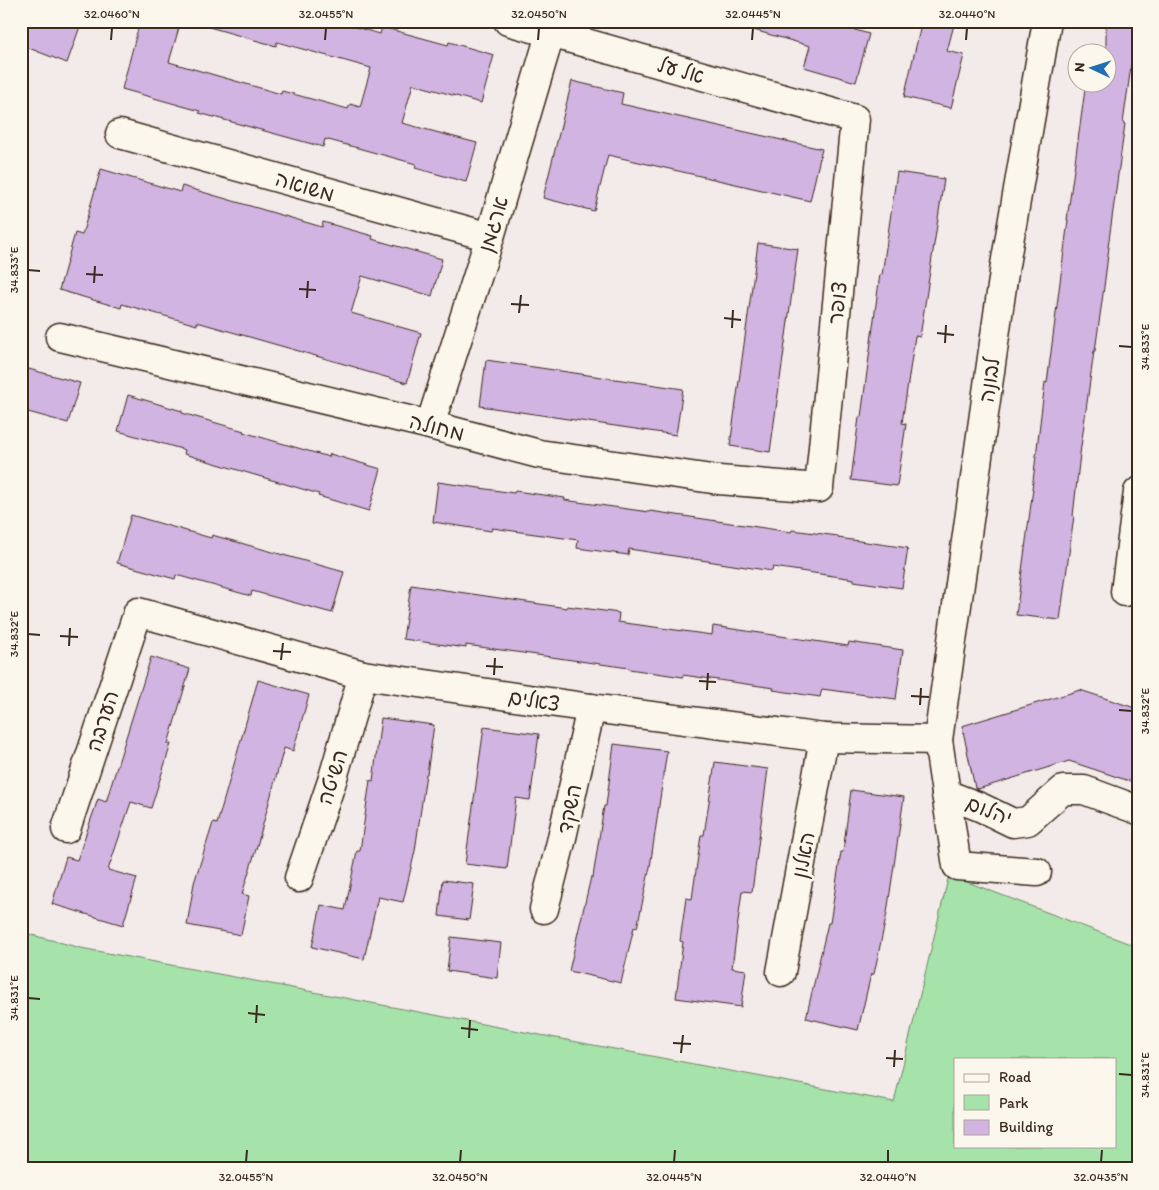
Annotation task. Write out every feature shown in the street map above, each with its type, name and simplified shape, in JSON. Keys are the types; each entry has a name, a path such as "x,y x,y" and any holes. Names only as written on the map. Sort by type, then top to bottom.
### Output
{"street":[{"name":"אל על","path":"508,21 552,28 855,119"},
{"name":"לבונה","path":"1037,872 957,866 938,740 1004,265 1047,21"},
{"name":"ארגמן","path":"430,425 490,237 552,28"},
{"name":"צופר","path":"819,488 855,119"},
{"name":"משואה","path":"120,134 490,237"},
{"name":"מחולה","path":"60,337 430,425 539,454 719,480 819,488"},
{"path":"1125,592 1138,492"},
{"name":"צאלים","path":"138,612 363,675 590,708 824,738 938,740"},
{"name":"הערבה","path":"66,828 138,612"},
{"name":"השיטה","path":"299,878 332,781 363,675"},
{"name":"השקד","path":"544,909 562,842 590,708"},
{"name":"האלון","path":"781,972 824,738"},
{"name":"יהלום","path":"946,794 980,807 1013,823 1028,822 1063,790 1084,790 1138,810"}],"green space":[{"path":"949,875 1138,947 1138,1169 21,1169 21,932 81,948 894,1102"}],"building":[{"path":"27,21 82,21 67,63 21,45 21,35"},
{"path":"140,21 181,21 169,62 281,94 282,91 348,109 350,104 360,107 371,68 277,42 276,46 209,27 210,21 334,21 380,34 382,27 448,45 449,42 494,55 481,103 413,84 402,123 477,143 466,182 415,168 416,164 325,139 323,147 199,113 200,111 122,89"},
{"path":"744,21 824,21 869,34 856,82 804,67 810,46 743,27"},
{"path":"922,21 955,21 947,51 964,55 951,108 904,97"},
{"path":"1106,21 1138,21 1123,123 1125,124 1080,454 1060,620 1016,615 1045,382 1047,383 1085,92 1116,92 1116,42 1106,42"},
{"path":"572,81 623,93 621,104 822,149 810,201 608,155 594,211 543,198"},
{"path":"101,169 180,192 182,186 322,227 323,222 373,236 372,239 442,259 432,296 362,276 351,313 421,333 407,383 197,322 197,325 122,304 121,308 59,290 75,233 82,235"},
{"path":"897,172 944,179 920,337 915,336 902,423 906,424 897,486 851,480 880,274 882,275"},
{"path":"758,243 798,249 770,452 730,446"},
{"path":"486,360 683,389 676,435 480,406"},
{"path":"25,368 80,383 68,423 21,410 21,380"},
{"path":"128,395 243,432 329,457 330,454 381,469 369,511 318,496 319,494 184,454 185,450 118,431"},
{"path":"438,482 565,498 564,500 791,532 792,530 838,536 838,538 908,548 902,588 773,567 772,571 629,549 628,555 577,548 578,540 492,528 491,531 433,522"},
{"path":"131,515 211,538 212,535 344,572 332,613 252,591 251,596 176,575 175,579 117,563"},
{"path":"411,585 567,608 567,606 619,613 618,622 712,635 713,626 848,646 849,642 903,650 896,699 822,689 820,697 773,690 774,688 683,675 683,677 466,645 466,648 403,639"},
{"path":"151,657 190,669 168,744 171,744 151,808 131,802 108,870 137,878 123,925 52,904 66,857 77,860 98,799 106,802"},
{"path":"258,680 309,695 293,751 284,748 242,894 249,896 241,935 187,925 194,883 213,823 217,824"},
{"path":"1080,690 1138,709 1138,784 1069,761 978,789 975,788 962,726"},
{"path":"381,718 434,725 415,851 403,902 378,897 364,959 312,947 321,905 345,910 357,851 360,851 370,780 373,781"},
{"path":"484,727 539,734 530,800 516,798 507,869 465,864"},
{"path":"614,744 667,751 650,867 637,928 634,927 621,983 569,971 591,877 593,877 604,806 606,806"},
{"path":"715,762 768,769 752,892 742,891 732,968 746,970 741,1007 676,998 683,942 680,941 686,898 692,899 701,835 704,835"},
{"path":"851,790 904,797 887,913 874,974 871,974 858,1030 806,1018 828,923 830,923 841,852 843,852"},
{"path":"443,880 474,884 469,920 439,916"},
{"path":"451,937 501,943 497,978 447,971"}]}
